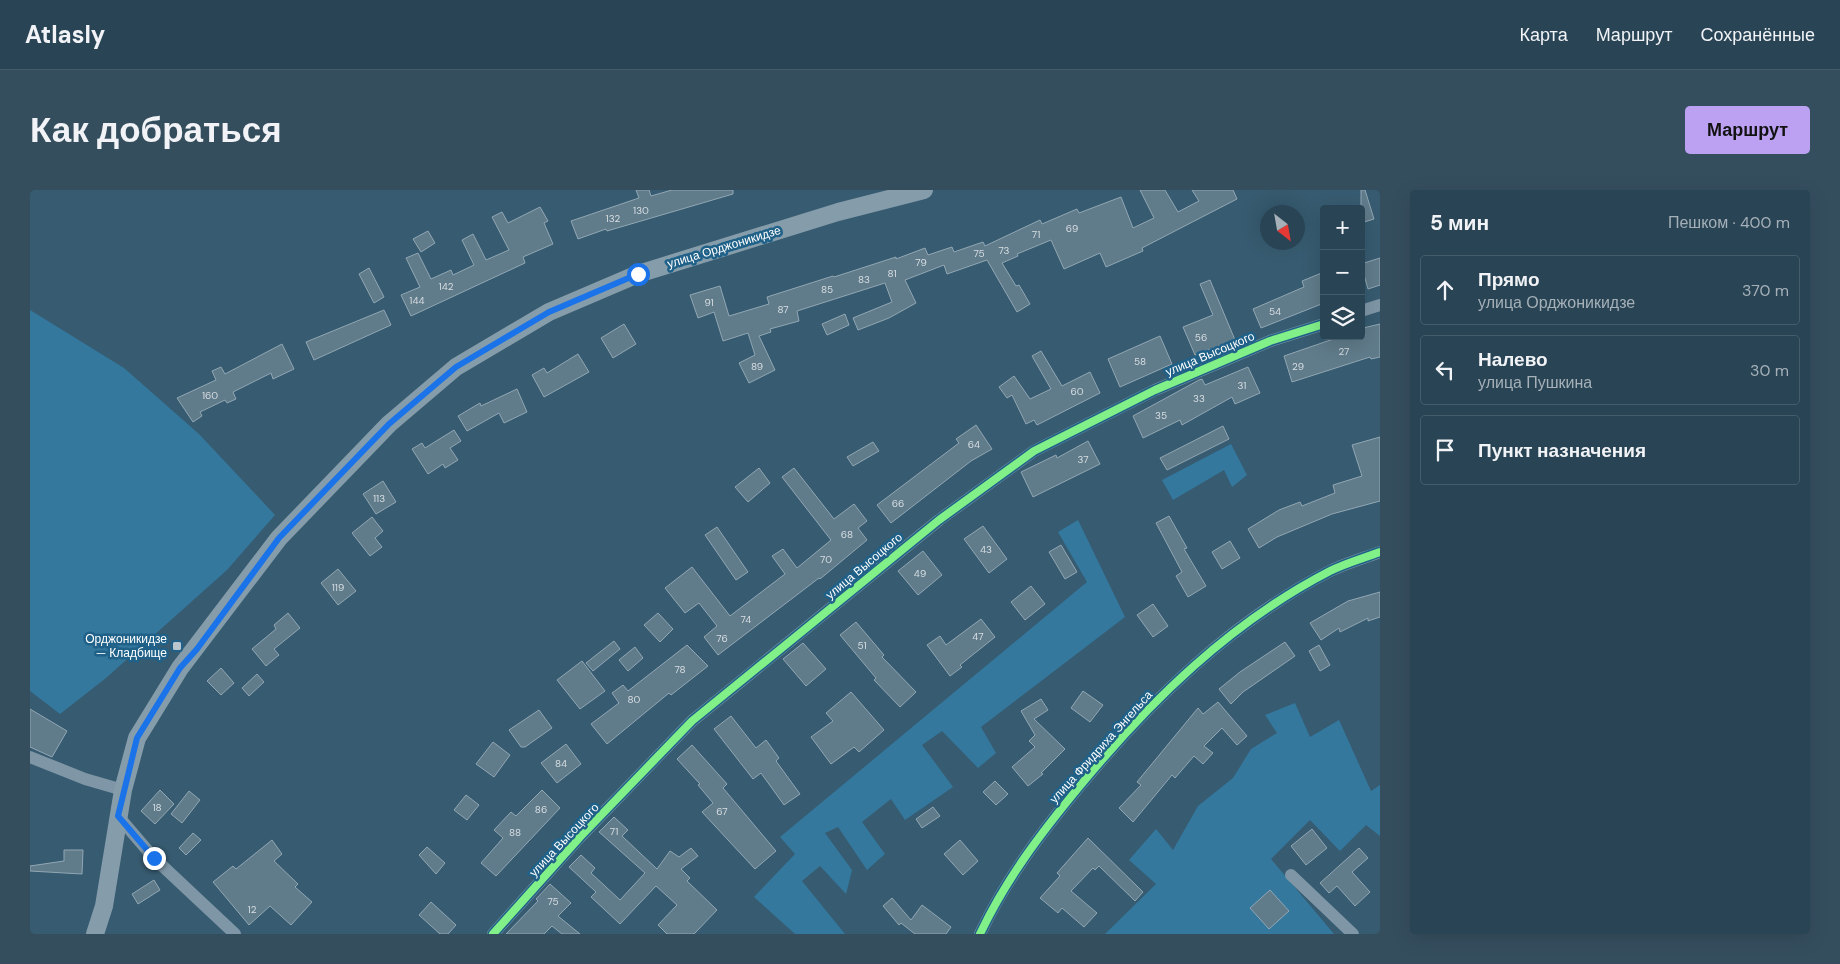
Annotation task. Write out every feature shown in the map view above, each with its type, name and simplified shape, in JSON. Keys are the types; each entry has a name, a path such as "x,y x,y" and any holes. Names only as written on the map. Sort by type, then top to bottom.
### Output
{"main road":[{"name":"улица Орджоникидзе","path":"95,934 104,906 123,790 137,738 180,668 197,649 279,538 389,424 456,367 549,312 638,274 838,212 924,190"}],"street":[{"path":"1365,311 1380,305"},
{"name":"улица Высоцкого","path":"493,934 580,837 692,721 939,520 1034,451 1051,442 1155,390 1270,341 1320,325"},
{"name":"улица Фридриха Энгельса","path":"980,934 1013,872 1046,827 1145,712 1235,630 1284,597 1332,570 1380,552"},
{"path":"30,757 85,779 123,790"},
{"path":"118,816 154,858 229,933"},
{"path":"1291,875 1353,934"}],"shaded area":[{"path":"30,310 124,368 199,434 275,515 227,570 106,678 60,714 30,691"},
{"path":"1231,444 1247,475 1232,487 1224,470 1173,500 1162,480"},
{"path":"1078,520 1125,617 981,727 996,753 978,768 942,731 922,745 953,787 905,820 891,799 862,822 885,854 867,870 838,827 825,833 852,870 846,894 820,866 802,881 845,934 795,934 754,897 795,854 780,837 1087,582 1058,532"},
{"path":"1295,703 1310,737 1339,720 1371,791 1380,785 1380,836 1366,825 1340,851 1310,820 1271,859 1334,934 1105,934 1156,884 1129,860 1156,829 1173,850 1198,806 1233,778 1251,749 1277,733 1265,715"}],"building":[{"path":"636,190 649,190 651,196 672,190 733,190 733,194 607,231 606,229 578,239 571,221 639,198"},
{"path":"1140,190 1165,190 1178,212 1199,201 1192,190 1233,190 1237,199 1142,248 1143,251 1106,267 1100,253 1064,269 1051,240 1017,254 1018,256 1002,263 1016,286 1019,285 1030,304 1017,312 987,260 947,274 944,265 905,280 916,303 889,318 858,330 853,318 892,302 885,283 797,311 799,321 770,329 771,332 759,336 775,370 749,383 739,363 755,355 748,333 723,341 714,312 698,318 690,295 720,286 729,316 769,304 767,297 896,257 896,259 925,248 928,255 952,247 954,252 983,242 985,246 1040,220 1042,224 1077,209 1079,213 1121,197 1133,228 1154,218"},
{"path":"1361,190 1365,190 1374,219 1365,222 1365,205 1361,205"},
{"path":"540,207 548,221 544,223 553,244 523,257 525,263 411,316 401,295 420,287 406,258 418,253 431,279 451,270 453,275 474,265 462,240 473,234 486,260 509,250 492,217 502,212 508,223"},
{"path":"428,231 435,243 421,252 413,239"},
{"path":"1380,258 1380,285 1368,289 1365,278 1365,263"},
{"path":"369,268 384,297 374,303 359,274"},
{"path":"1320,274 1320,305 1261,328 1253,309 1304,287 1302,281"},
{"path":"1210,280 1235,340 1195,355 1183,327 1213,315 1200,284"},
{"path":"384,310 391,325 314,360 306,342"},
{"path":"845,314 849,325 827,335 822,324"},
{"path":"624,324 636,344 613,358 601,338"},
{"path":"1380,324 1380,357 1371,359 1370,357 1292,382 1284,356 1330,340 1365,340 1365,328"},
{"path":"1160,336 1172,364 1120,387 1108,359"},
{"path":"282,344 294,369 273,379 271,373 233,392 236,399 227,403 225,400 200,412 202,416 193,422 177,398 216,380 212,371 221,367 225,374"},
{"path":"1041,351 1062,386 1090,372 1100,393 1037,425 1034,420 1026,424 1012,395 1007,398 999,387 1014,376 1030,399 1051,389 1032,356"},
{"path":"578,354 589,372 544,397 532,375 544,368 547,373"},
{"path":"1248,367 1260,393 1235,404 1232,397 1182,425 1180,420 1143,438 1133,416 1199,380 1202,379 1205,385"},
{"path":"517,389 527,412 504,423 499,413 467,431 458,416 480,403 481,406"},
{"path":"976,425 992,449 971,461 891,523 877,505 959,443 956,439"},
{"path":"1223,426 1229,439 1167,470 1160,458"},
{"path":"454,430 461,441 450,448 458,460 445,468 443,464 428,474 412,449 422,443 425,448"},
{"path":"1380,437 1380,501 1332,514 1277,537 1259,548 1248,529 1279,510 1300,502 1302,506 1335,493 1333,485 1362,476 1352,445"},
{"path":"1088,441 1100,464 1033,497 1021,472 1056,455 1057,458"},
{"path":"873,442 879,451 853,466 847,457"},
{"path":"759,468 770,483 748,502 735,487"},
{"path":"794,468 834,519 854,504 867,521 858,528 867,540 820,579 718,655 704,637 717,626 699,603 685,613 665,588 692,567 730,616 785,574 772,556 783,549 797,568 831,540 782,477"},
{"path":"383,481 396,502 376,514 363,494"},
{"path":"1169,516 1187,548 1184,549 1206,586 1188,597 1176,576 1182,572 1156,523"},
{"path":"372,517 383,531 375,538 382,547 370,556 352,533"},
{"path":"983,526 1007,559 989,573 964,539"},
{"path":"717,527 748,572 736,580 705,535"},
{"path":"1230,541 1240,558 1222,569 1212,552"},
{"path":"1061,545 1077,572 1065,579 1049,552"},
{"path":"923,551 942,575 918,595 898,571"},
{"path":"338,569 356,591 338,605 321,583"},
{"path":"1031,586 1045,604 1025,620 1011,602"},
{"path":"1380,592 1380,617 1368,621 1368,618 1340,632 1339,628 1321,640 1310,623 1348,601"},
{"path":"1153,604 1168,626 1153,637 1137,615"},
{"path":"288,613 300,628 274,649 279,655 266,666 252,649 276,629 274,625"},
{"path":"658,613 673,629 660,642 644,625"},
{"path":"981,619 995,637 960,665 962,667 950,676 927,645 940,636 946,645"},
{"path":"856,622 884,655 882,657 916,692 900,707 874,680 876,678 840,635"},
{"path":"614,641 620,649 593,671 586,663"},
{"path":"1285,642 1295,656 1243,692 1231,704 1219,689 1240,672"},
{"path":"803,643 826,669 806,686 783,659"},
{"path":"687,645 708,666 671,695 669,693 607,744 591,724 619,703 612,693 623,685 628,691"},
{"path":"1319,645 1330,665 1320,671 1309,651"},
{"path":"635,647 643,658 628,671 619,660"},
{"path":"582,661 605,691 580,709 557,680"},
{"path":"221,668 234,683 221,695 207,681"},
{"path":"257,674 264,682 249,696 242,688"},
{"path":"1083,691 1103,705 1090,722 1071,708"},
{"path":"851,692 884,730 859,752 854,747 831,764 811,737 833,721 826,713"},
{"path":"1041,699 1048,710 1034,719 1065,749 1041,773 1043,774 1028,786 1012,767 1035,747 1029,741 1035,735 1021,711"},
{"path":"1218,702 1247,736 1237,745 1222,728 1204,746 1213,753 1203,764 1194,756 1175,778 1172,775 1133,822 1119,808 1141,785 1137,782 1198,708 1203,714"},
{"path":"30,709 67,731 52,757 30,747"},
{"path":"539,710 552,728 525,747 521,747 509,730"},
{"path":"731,716 756,748 766,740 779,758 776,761 800,794 784,805 761,773 753,779 714,729"},
{"path":"493,742 510,755 494,777 476,764"},
{"path":"566,744 581,764 557,783 541,763"},
{"path":"692,745 727,784 723,788 776,851 755,869 702,812 713,803 698,785 700,784 677,759"},
{"path":"995,781 1008,794 996,805 983,792"},
{"path":"160,790 174,804 155,824 141,811"},
{"path":"542,790 560,808 496,876 481,863 503,838 494,830 511,812 516,816"},
{"path":"189,791 200,800 182,823 171,814"},
{"path":"466,795 479,805 467,820 454,810"},
{"path":"933,807 940,816 922,828 916,819"},
{"path":"614,817 628,830 622,836 657,869 670,851 679,857 691,848 698,856 681,869 690,878 687,881 717,910 694,934 667,934 658,925 677,905 656,886 620,924 591,897 596,892 569,867 581,855 595,868 591,873 620,900 645,873 599,832"},
{"path":"1312,829 1327,848 1306,865 1291,846"},
{"path":"193,833 201,840 186,855 179,848"},
{"path":"1088,838 1143,892 1135,901 1099,866 1095,870 1093,868 1071,891 1097,913 1084,927 1062,908 1058,913 1040,898 1060,876 1057,873"},
{"path":"272,840 282,854 274,861 298,884 295,887 312,902 291,925 270,906 249,925 213,882 233,866 236,869"},
{"path":"960,840 978,861 963,875 944,854"},
{"path":"427,847 445,863 436,874 419,855"},
{"path":"1359,848 1368,858 1352,872 1370,892 1355,906 1337,886 1329,893 1320,883"},
{"path":"64,850 83,850 82,874 30,871 30,866 64,861"},
{"path":"154,880 160,890 138,904 132,894"},
{"path":"550,884 571,903 558,916 580,934 562,934 552,926 544,934 506,934 538,901 536,899"},
{"path":"1270,890 1289,911 1269,929 1250,908"},
{"path":"892,898 911,920 922,905 951,927 946,934 915,934 901,923 899,925 883,906"},
{"path":"431,902 456,925 448,934 440,934 419,915"}],"cycle path":[{"path":"493,934 580,837 692,721 939,520 1034,451 1155,390 1270,341 1320,325"},
{"path":"980,934 1013,875 1051,822 1106,755 1164,694 1226,639 1259,614 1294,591 1330,571 1380,552"}],"place":[{"name":"Орджоникидзе — Кладбище","path":"177,646"}],"route":[{"path":"154,858 118,816 137,738 180,668 197,649 279,538 389,424 456,367 549,312 638,274"}]}
